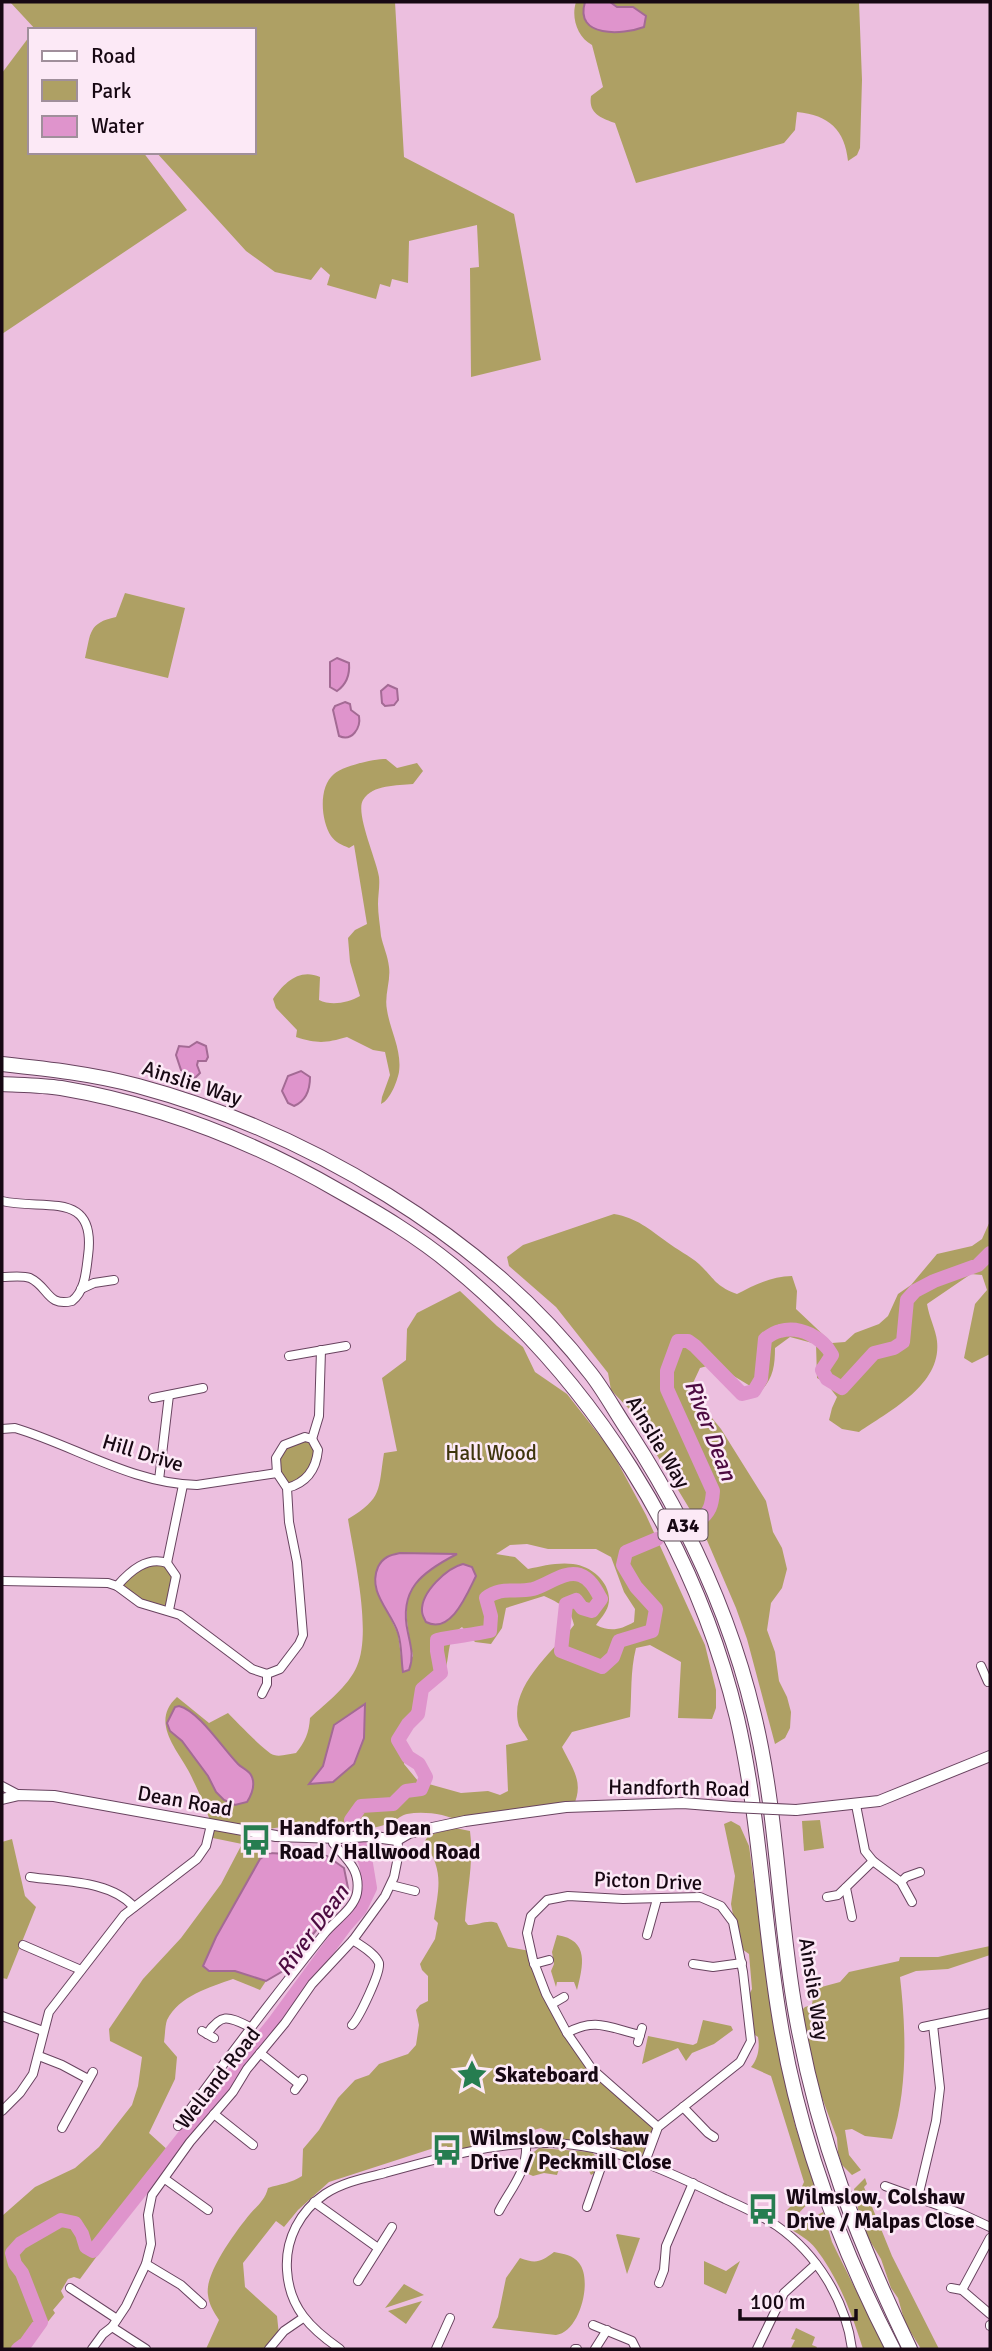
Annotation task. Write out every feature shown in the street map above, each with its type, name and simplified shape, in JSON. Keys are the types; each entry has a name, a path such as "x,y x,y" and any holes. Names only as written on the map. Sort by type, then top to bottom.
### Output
{"highway":[{"name":"Ainslie Way","path":"2,1064 62,1071 138,1086 253,1125 358,1178 465,1248 552,1330 592,1375 647,1460 687,1533 734,1643 761,1744 794,2004 816,2109 855,2229 910,2349"},
{"name":"Ainslie Way","path":"2,1084 58,1088 133,1103 257,1147 300,1169 401,1226 453,1265 535,1344 576,1388 647,1494 689,1576 728,1684 752,1795 779,2019 800,2119 840,2238 893,2349"}],"main road":[{"name":"Handforth Road","path":"397,1840 409,1833 465,1821 566,1807 683,1804 796,1810 856,1805 879,1801 990,1756"},
{"name":"Dean Road","path":"2,1798 19,1795 54,1796 276,1836 376,1836 397,1840"}],"street":[{"path":"2,1201 69,1208 83,1216 90,1244 81,1289 72,1301 58,1303 30,1278 2,1276"},
{"path":"81,1289 94,1283 114,1280"},
{"path":"289,1356 346,1346"},
{"path":"312,1439 319,1416 321,1350"},
{"path":"153,1398 203,1388"},
{"path":"159,1480 169,1395"},
{"name":"Hill Drive","path":"2,1429 15,1428 29,1432 122,1469 183,1485 277,1473"},
{"path":"2,1580 108,1583 117,1586 140,1603 169,1610 243,1663 267,1674 280,1669 303,1635 287,1488 277,1473 276,1458 280,1448 294,1440 305,1437 312,1439 318,1450 313,1469 302,1482 287,1488"},
{"path":"167,1563 183,1485"},
{"path":"117,1586 125,1576 146,1562 155,1560 167,1563 176,1576 169,1610"},
{"path":"981,1666 988,1678"},
{"path":"262,1694 267,1685 267,1674"},
{"path":"2,1786 19,1795"},
{"path":"856,1805 865,1851 873,1861 901,1882 912,1902"},
{"path":"2,2112 27,2084 39,2056 49,2012 114,1926 134,1907 197,1859 206,1846 211,1825"},
{"path":"178,2126 250,2027 356,1898 357,1880 353,1865 333,1843 336,1838"},
{"name":"Welland Road","path":"92,2349 126,2306 146,2264 151,2244 149,2205 152,2195 190,2143 233,2092 312,1984 353,1940 391,1885 398,1859 397,1840"},
{"path":"827,1897 838,1895 873,1861"},
{"path":"901,1882 920,1872"},
{"path":"30,1877 107,1889 122,1896 134,1907"},
{"path":"391,1885 415,1891"},
{"path":"846,1888 852,1917"},
{"name":"Picton Drive","path":"645,2162 659,2127 740,2062 749,2047 752,2033 733,1922 721,1906 700,1897 657,1899 568,1896 547,1900 533,1912 527,1927 534,1965 552,2004 567,2033 598,2076 659,2127"},
{"path":"648,1935 657,1899"},
{"path":"352,2025 379,1969 376,1958 353,1940"},
{"path":"23,1945 81,1970"},
{"path":"534,1965 549,1960"},
{"path":"693,1964 713,1967 742,1963"},
{"path":"552,2004 564,1997"},
{"path":"923,2027 990,2013"},
{"path":"2,2017 43,2031"},
{"path":"208,2034 219,2019 224,2018 250,2027"},
{"path":"567,2033 582,2025 592,2024 640,2035"},
{"path":"918,2197 936,2121 940,2088 933,2025"},
{"path":"260,2053 299,2085"},
{"path":"39,2056 91,2076 62,2128"},
{"path":"683,2107 714,2137"},
{"path":"214,2114 253,2144"},
{"path":"499,2211 521,2174 526,2159 526,2143"},
{"path":"341,2349 322,2337 303,2318 289,2290 286,2261 295,2227 304,2213 328,2192 358,2180 486,2148 526,2143 578,2145 607,2150 645,2162 775,2225 793,2239 816,2264 830,2285 840,2306 852,2349"},
{"path":"587,2207 607,2150"},
{"path":"165,2179 209,2209"},
{"path":"659,2283 664,2270 666,2246 692,2183"},
{"path":"885,2186 990,2227"},
{"path":"314,2203 378,2248"},
{"path":"358,2281 392,2227"},
{"path":"962,2290 990,2238"},
{"path":"146,2264 181,2285 202,2304"},
{"path":"757,2349 782,2297 816,2264"},
{"path":"70,2288 146,2349"},
{"path":"951,2288 962,2290 990,2314"},
{"path":"270,2349 279,2335 303,2318"},
{"path":"436,2349 450,2318"},
{"path":"593,2325 632,2341 636,2349"},
{"path":"595,2349 607,2330"}],"green space":[{"path":"10,2 395,2 404,157 514,214 541,360 471,377 470,268 479,267 477,225 409,241 408,283 392,279 390,287 380,284 376,299 327,285 330,275 321,267 311,280 275,272 246,251 158,154 256,154 256,28 34,28"},
{"path":"576,2 859,2 862,80 860,148 857,155 848,161 843,141 833,126 818,117 797,112 795,130 784,143 636,183 615,123 597,114 592,107 591,96 603,87 592,45 582,37 576,26"},
{"path":"28,38 28,154 145,154 187,210 2,334 2,73"},
{"path":"125,593 185,608 168,678 85,658 92,630 100,622 116,617"},
{"path":"386,759 397,768 417,763 423,771 413,784 373,791 363,800 361,806 379,877 381,936 389,972 386,1004 399,1064 393,1090 381,1104 390,1075 385,1052 373,1050 347,1037 322,1042 296,1037 297,1030 276,1008 273,999 287,983 305,974 320,977 319,1000 340,1003 360,996 350,962 348,938 355,930 367,924 354,845 349,848 331,836 323,813 323,795 329,780 338,771"},
{"path":"614,1214 648,1228 695,1261 720,1285 737,1294 770,1279 792,1276 797,1291 796,1309 832,1343 845,1342 855,1333 879,1324 888,1316 898,1294 911,1285 937,1254 972,1246 982,1239 990,1221 990,1354 972,1363 964,1358 975,1304 987,1290 982,1275 971,1274 927,1304 937,1341 936,1357 922,1384 898,1406 859,1432 842,1429 829,1420 837,1397 826,1383 817,1378 816,1344 790,1337 775,1348 772,1372 760,1392 714,1364 700,1368 693,1383 703,1407 721,1429 766,1501 773,1532 782,1548 787,1569 782,1588 771,1603 767,1630 775,1652 779,1681 791,1712 790,1728 785,1738 775,1744 747,1639 703,1531 629,1409 611,1390 608,1373 556,1307 509,1266 507,1257 523,1245"},
{"name":"Hall Wood","path":"460,1291 523,1347 535,1372 567,1394 611,1450 646,1515 705,1645 716,1690 716,1708 712,1719 678,1718 681,1662 650,1645 636,1648 630,1717 572,1732 562,1747 577,1783 578,1790 573,1807 461,1822 442,1815 414,1813 369,1829 269,1829 269,1853 260,1859 216,1937 210,1971 235,1971 266,1981 260,1990 233,1979 196,1994 172,2012 167,2020 164,2042 177,2057 175,2079 149,2133 170,2152 165,2164 80,2279 68,2279 61,2291 64,2297 53,2310 55,2313 26,2349 2,2349 2,2216 35,2187 75,2168 99,2147 132,2105 142,2057 110,2041 109,2029 143,1979 181,1938 221,1884 242,1844 208,1837 211,1826 205,1807 168,1734 166,1715 169,1706 177,1697 209,1723 228,1713 270,1753 276,1756 285,1755 296,1753 306,1737 310,1718 353,1674 361,1651 363,1634 348,1519 368,1505 377,1492 384,1453 397,1451 382,1378 406,1360 407,1329 417,1313","holes":["527,1544 548,1549 596,1549 611,1557 624,1592 635,1609 634,1622 615,1629 596,1625 608,1606 608,1591 600,1578 588,1569 573,1564 528,1569 515,1557 496,1554 510,1545","400,1553 455,1555 424,1575 409,1594 407,1619 413,1656 403,1671 398,1634 386,1609","544,1596 567,1610 574,1625 534,1671 520,1697 517,1712 519,1726 528,1740 506,1745 508,1791 500,1795 488,1791 461,1793 418,1781 404,1764 406,1729 412,1710 442,1677 450,1643 456,1632 462,1627 475,1642 491,1644 502,1628 506,1608"]},
{"path":"305,1437 315,1443 312,1469 287,1488 277,1473 280,1448"},
{"path":"155,1560 173,1569 169,1610 150,1607 117,1586"},
{"path":"820,1820 824,1848 804,1851 802,1821"},
{"path":"731,1821 740,1826 749,1846 776,2040 795,2125 817,2194 796,2216 801,2224 823,2212 832,2242 885,2349 863,2349 832,2272 810,2242 786,2226 785,2212 795,2202 804,2182 771,2076 751,2067 757,2057 759,2041 752,2033 747,1999 752,1989 749,1954 739,1947 731,1904 735,1876 724,1824"},
{"path":"455,1828 470,1831 471,1865 465,1921 468,1925 497,1923 508,1947 530,1951 582,2056 658,2127 645,2162 561,2144 558,2137 541,2128 518,2134 496,2146 450,2157 447,2146 437,2147 329,2182 298,2210 284,2227 276,2221 243,2263 245,2287 277,2316 279,2335 269,2349 206,2349 219,2320 209,2302 208,2286 216,2265 230,2242 263,2199 268,2188 302,2176 303,2149 319,2130 338,2098 355,2080 369,2075 379,2064 408,2054 416,2045 419,2025 416,2010 428,2001 428,1976 420,1964 435,1939 438,1923 434,1919 437,1870 424,1842 429,1835"},
{"path":"12,1839 25,1896 36,1907 7,1979 2,1978 2,1842"},
{"path":"557,1935 575,1942 582,1955 577,1990 574,1982 557,1982 556,1987 551,1971 554,1964 552,1952"},
{"path":"990,1946 990,1955 948,1969 916,1971 900,1977 904,2058 897,2120 892,2139 865,2136 852,2129 845,2130 849,2155 861,2170 852,2175 842,2165 838,2153 837,2138 821,2095 800,2012 812,2005 814,1989 840,1982 849,1972 899,1961 900,1957 938,1957"},
{"path":"703,2020 731,2026 733,2030 714,2044 692,2053 686,2061 678,2048 642,2064 648,2036 693,2045 697,2043"},
{"path":"539,2148 591,2152 596,2157 597,2170 591,2175 584,2161 568,2156 562,2160 557,2175 544,2173 533,2176 526,2173 530,2155"},
{"path":"865,2178 867,2184 864,2187 892,2256 939,2349 921,2349 905,2323 898,2298 891,2288 881,2259 862,2228 854,2189"},
{"path":"616,2235 640,2238 627,2274"},
{"path":"554,2252 574,2258 583,2271 585,2281 582,2304 572,2325 556,2335 492,2328 498,2317 506,2278 520,2258 538,2261"},
{"path":"704,2261 726,2271 740,2261 726,2294 704,2284"},
{"path":"404,2284 424,2295 385,2308"},
{"path":"422,2301 406,2324 388,2311"},
{"path":"796,2328 815,2337 812,2345 817,2347 816,2349 791,2348 795,2340 791,2339"}],"water":[{"path":"585,2 610,2 617,7 633,7 646,16 644,27 624,32 593,28 584,14"},
{"path":"337,658 349,663 349,667 345,682 337,691 330,687 330,662"},
{"path":"388,685 397,689 398,700 394,705 385,706 382,703 381,691"},
{"path":"345,702 350,704 351,710 359,716 355,733 348,737 339,736 333,710 335,706"},
{"path":"197,1042 206,1046 208,1057 206,1061 198,1061 200,1073 195,1078 181,1070 176,1055 179,1046 189,1047"},
{"path":"301,1071 310,1077 309,1086 304,1098 294,1106 288,1103 282,1091 288,1076"},
{"path":"400,1553 457,1554 423,1575 410,1593 406,1618 411,1661 409,1670 403,1672 398,1633 381,1601 375,1576 382,1561"},
{"path":"463,1564 472,1567 476,1576 463,1602 443,1623 426,1622 422,1612 430,1589 443,1576"},
{"path":"365,1704 364,1738 354,1764 333,1782 309,1784 323,1766 334,1725"},
{"path":"179,1706 195,1715 251,1775 253,1789 247,1802 235,1805 224,1800 182,1741 170,1731 167,1723 175,1707"},
{"path":"269,1853 327,1856 344,1868 349,1893 283,1971 266,1981 235,1971 209,1971 203,1966 216,1937 260,1859"}],"waterway":[{"name":"River Dean","path":"698,1521 710,1508 713,1491 667,1389 667,1371 678,1341 688,1341 695,1346 742,1394 754,1391 761,1379 765,1339 780,1331 803,1331 817,1338 828,1349 832,1355 822,1370 827,1379 842,1388 874,1353 894,1348 903,1342 907,1300 915,1291 978,1265 990,1253"},
{"name":"River Dean","path":"18,2349 26,2343 41,2322 12,2253 21,2243 61,2220 75,2223 86,2247 93,2251 360,1909 370,1888 366,1864 351,1820 361,1806 393,1804 406,1791 421,1789 426,1777 419,1764 408,1757 398,1740 418,1714 422,1689 441,1673 437,1640 490,1631 491,1616 486,1598 492,1594 533,1589 562,1576 574,1574 587,1579 601,1599 592,1611 582,1608 576,1600 566,1604 561,1651 602,1667 613,1657 619,1641 652,1631 656,1609 636,1587 623,1565 626,1552 657,1539"}],"place":[{"name":"Handforth, Dean Road / Hallwood Road","path":"256,1840"},
{"name":"Skateboard","path":"472,2075"},
{"name":"Wilmslow, Colshaw Drive / Peckmill Close","path":"447,2150"},
{"name":"Wilmslow, Colshaw Drive / Malpas Close","path":"763,2209"}]}
